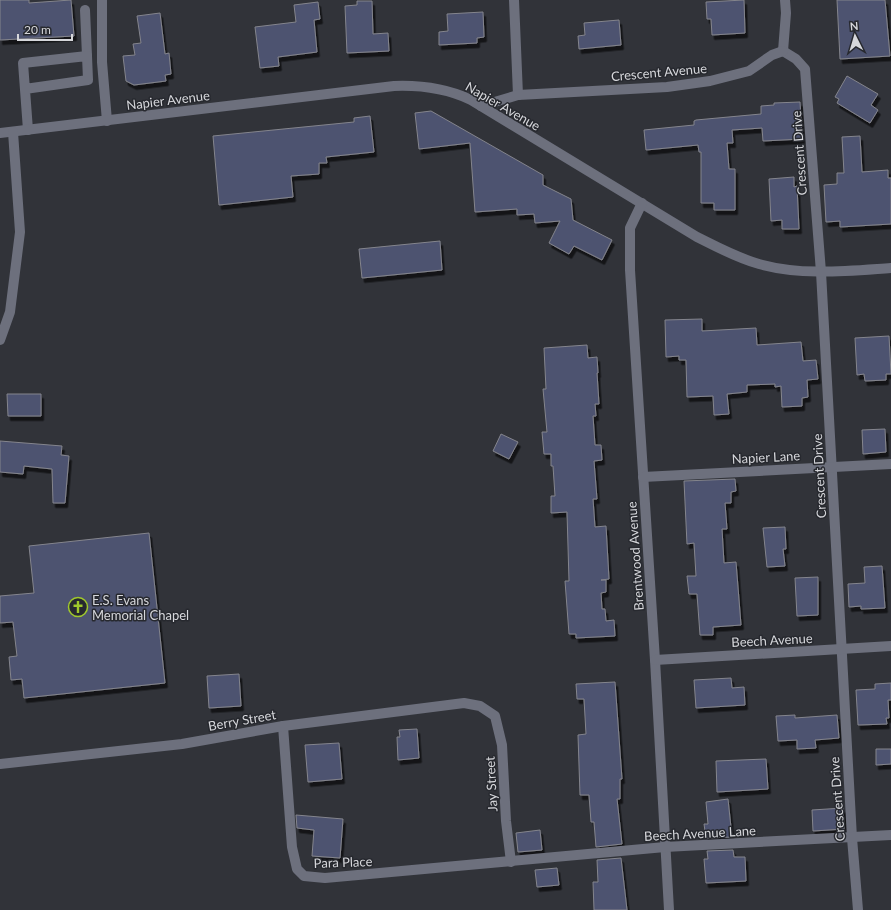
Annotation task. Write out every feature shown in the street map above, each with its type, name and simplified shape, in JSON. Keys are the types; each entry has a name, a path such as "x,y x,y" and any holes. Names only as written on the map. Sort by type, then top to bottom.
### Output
{"street":[{"path":"102,0 102,62 107,121"},
{"path":"514,0 518,95"},
{"path":"783,51 786,13 785,0"},
{"path":"25,89 88,80 85,10"},
{"name":"Crescent Avenue","path":"481,106 518,95 667,87 710,81 748,72 772,55 783,51"},
{"name":"Crescent Drive","path":"783,51 796,59 806,70 821,272 852,838 858,910"},
{"path":"28,130 23,63 87,56"},
{"name":"Napier Avenue","path":"0,133 394,86 413,86 448,91 481,106 697,237 730,253 759,264 792,271 821,272 891,268"},
{"path":"0,340 10,312 20,232 13,132"},
{"name":"Brentwood Avenue","path":"642,203 630,228 629,239 669,910"},
{"name":"Napier Lane","path":"643,477 891,464"},
{"name":"Beech Avenue","path":"655,660 891,646"},
{"name":"Berry Street","path":"0,764 182,744 283,726 464,703 480,706 488,710"},
{"name":"Jay Street","path":"488,710 495,716 502,745 506,821 511,862"},
{"name":"Para Place","path":"283,726 292,847 297,869 304,876 325,878 511,862"},
{"name":"Beech Avenue Lane","path":"511,862 665,847 891,835"}],"building":[{"path":"0,0 29,0 29,3 71,0 74,36 0,40"},
{"path":"744,0 745,33 712,35 711,19 707,19 706,2"},
{"path":"837,0 885,0 890,56 840,59"},
{"path":"357,1 372,1 373,34 388,33 389,51 347,53 345,6 357,5"},
{"path":"318,2 320,19 314,20 317,52 278,57 279,66 260,68 255,27 296,22 294,5"},
{"path":"483,12 484,37 477,38 477,43 439,45 439,32 448,31 447,14"},
{"path":"160,13 165,54 169,53 171,74 165,75 166,81 134,85 126,81 123,56 135,55 133,44 141,43 137,16"},
{"path":"619,20 621,45 579,49 578,36 585,35 584,23"},
{"path":"847,76 878,94 871,105 878,110 870,123 837,103 839,99 835,97"},
{"path":"800,102 802,139 763,141 762,128 732,130 733,143 727,143 729,169 735,169 735,210 714,210 714,203 701,203 701,152 699,152 698,145 646,150 644,130 694,125 694,121 696,120 761,114 761,106 774,105 774,103"},
{"path":"431,111 543,175 543,185 571,199 573,220 612,240 602,260 574,246 569,254 549,243 560,221 535,223 534,214 517,215 517,209 475,212 470,143 419,149 415,113"},
{"path":"370,116 374,152 326,157 327,163 319,163 319,174 291,176 293,197 219,205 213,136 354,122 354,118"},
{"path":"860,136 862,172 888,170 888,178 891,178 891,224 840,227 840,221 826,222 824,185 837,184 837,173 844,173 842,137"},
{"path":"794,177 794,187 797,186 799,229 782,229 782,220 771,221 769,179"},
{"path":"440,241 442,270 362,278 359,249"},
{"path":"702,319 702,331 756,328 757,345 801,342 803,361 816,360 818,379 807,380 808,397 802,398 802,406 782,407 781,386 775,387 775,384 747,385 747,392 727,394 729,414 714,415 713,396 687,397 686,360 679,360 679,356 666,357 665,320"},
{"path":"889,336 891,374 886,374 886,380 865,381 864,374 857,375 855,338"},
{"path":"587,345 588,358 597,357 598,373 599,404 595,404 596,416 593,416 595,445 601,445 602,460 594,461 597,499 593,499 595,527 606,526 609,579 601,580 606,580 606,592 601,593 602,609 605,609 606,621 614,620 615,636 576,638 576,634 569,634 565,581 569,581 567,512 551,513 551,496 555,496 553,466 551,466 551,454 544,454 542,432 547,432 543,389 546,389 544,348"},
{"path":"7,394 41,394 41,416 8,416"},
{"path":"885,429 886,452 863,454 862,430"},
{"path":"501,434 518,442 509,459 493,451"},
{"path":"0,441 62,446 61,455 69,456 65,503 53,503 52,469 24,466 23,474 0,472"},
{"path":"735,479 736,491 731,492 731,503 725,503 727,529 722,529 724,563 736,562 741,625 713,627 713,635 700,635 697,594 689,594 687,576 696,576 694,543 687,544 684,481"},
{"path":"785,527 786,549 783,549 785,566 767,567 763,528"},
{"name":"E.S. Evans Memorial Chapel","path":"149,533 165,683 24,698 22,679 11,680 9,657 17,656 13,622 0,623 0,596 34,593 29,546"},
{"path":"882,566 885,608 861,609 861,606 849,607 848,584 865,583 864,567"},
{"path":"818,577 818,615 797,616 795,578"},
{"path":"239,674 241,706 209,708 207,676"},
{"path":"731,678 732,688 744,687 745,705 696,708 694,680"},
{"path":"615,682 622,779 620,779 620,799 617,799 622,844 596,847 594,822 591,822 589,795 580,795 578,735 586,734 584,699 577,699 576,684"},
{"path":"891,683 891,700 888,700 889,718 886,718 887,724 858,725 856,690 875,689 875,684"},
{"path":"795,715 795,718 837,715 839,738 815,740 816,748 797,749 797,740 778,741 776,716"},
{"path":"417,729 419,758 398,760 397,737 400,737 399,730"},
{"path":"339,743 342,779 308,782 305,745"},
{"path":"876,749 891,749 891,764 876,765"},
{"path":"766,759 768,789 717,792 716,761"},
{"path":"728,799 732,837 706,838 704,824 708,824 706,802"},
{"path":"843,808 844,829 813,831 812,810"},
{"path":"296,815 343,819 340,858 312,856 314,830 297,828"},
{"path":"540,830 542,850 518,852 516,833"},
{"path":"733,850 734,857 745,857 746,881 706,883 704,859 708,859 707,851"},
{"path":"621,858 627,910 594,910 593,882 598,882 597,860"},
{"path":"557,868 559,885 537,887 535,870"}],"place":[{"name":"E.S. Evans Memorial Chapel","path":"78,607"}]}
